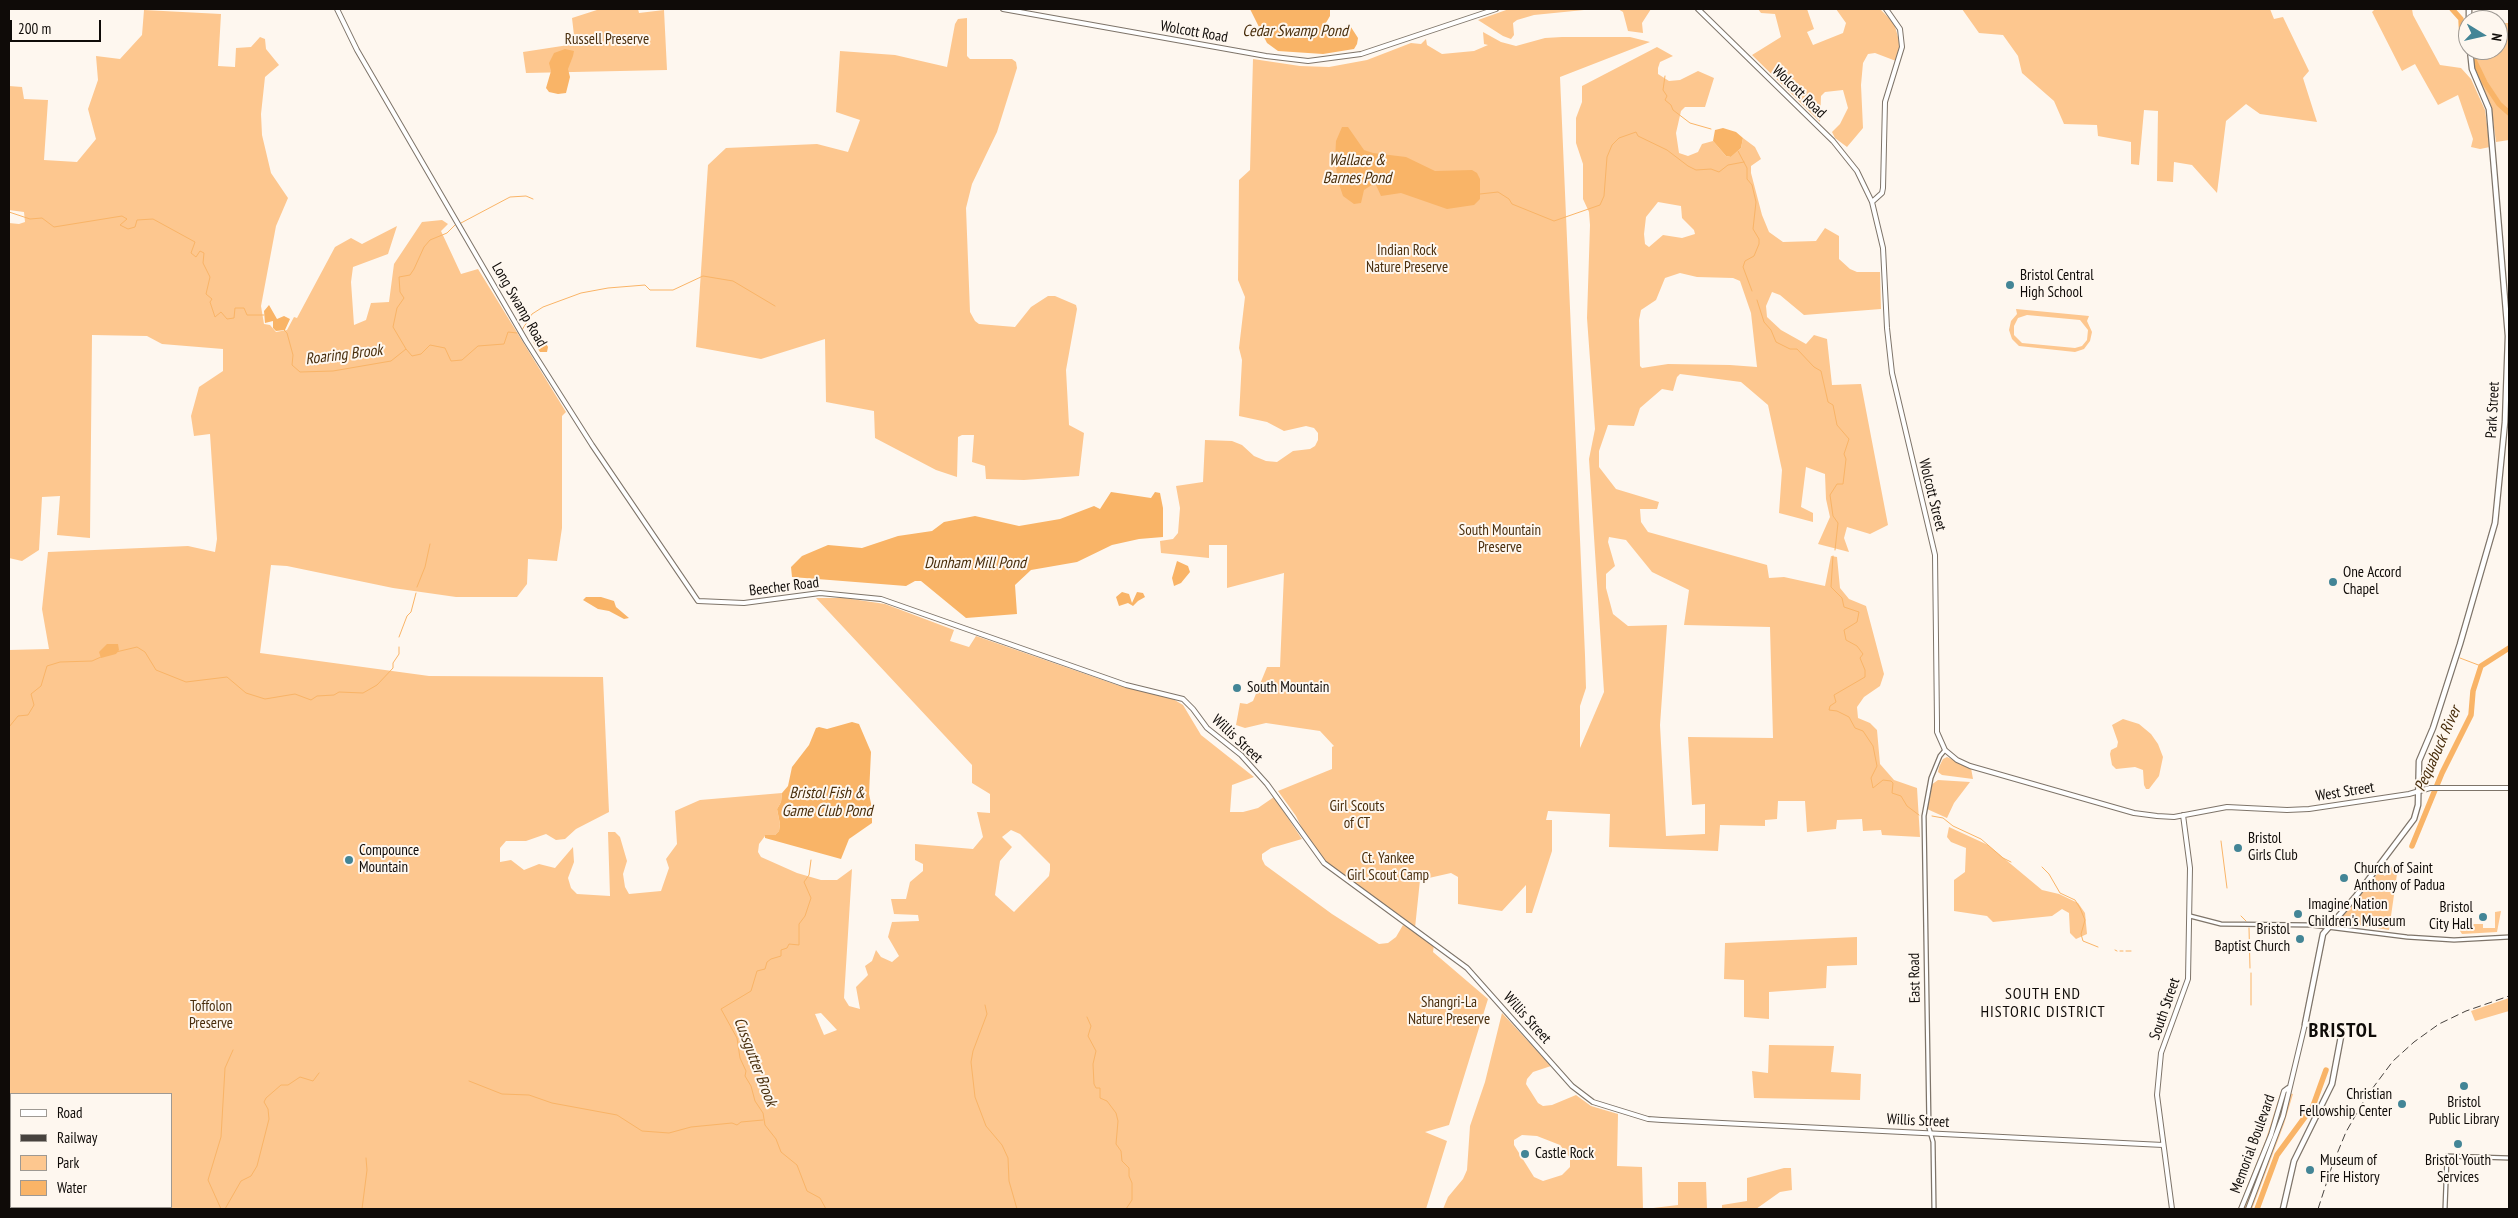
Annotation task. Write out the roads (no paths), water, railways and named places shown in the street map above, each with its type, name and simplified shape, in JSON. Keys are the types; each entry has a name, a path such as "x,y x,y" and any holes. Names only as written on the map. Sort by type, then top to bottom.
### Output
{"highway":[{"name":"Park Street","path":"2418,791 2418,763 2443,697 2493,528 2504,439 2508,336 2492,130 2489,109 2472,69 2471,60"},
{"path":"2283,1209 2294,1161 2332,1084 2342,1031 2305,1024 2324,934 2412,824 2417,808 2418,791"}],"main road":[{"name":"Long Swamp Road","path":"337,9 357,50 531,350 592,446 698,601"},
{"name":"Wolcott Road","path":"1003,9 1245,53 1302,61 1333,59 1361,54 1496,9"},
{"name":"Wolcott Road","path":"1698,9 1833,140 1857,171 1872,202"},
{"path":"1872,202 1882,193 1883,188 1885,102 1902,47 1900,29 1886,9"},
{"name":"Wolcott Street","path":"1872,202 1883,248 1887,328 1892,373 1935,555 1937,720 1938,732 1945,750"},
{"name":"Beecher Road","path":"698,601 744,603 805,594 854,595 895,602 958,625"},
{"name":"Willis Street","path":"958,625 1126,685 1183,699 1194,709 1207,728 1241,755 1267,784 1324,863 1467,968 1572,1086 1589,1100 1656,1120 2163,1145"},
{"path":"1945,750 1956,760 1970,766 2134,813 2167,817 2183,816"},
{"name":"West Street","path":"2183,816 2228,807 2302,810 2440,787 2509,788"},
{"name":"South Street","path":"2172,1209 2157,1095 2159,1067 2167,1036 2187,983 2190,868 2183,816"},
{"name":"Memorial Boulevard","path":"2248,1209 2280,1124 2305,1024"},
{"name":"Memorial Boulevard","path":"2241,1209 2271,1135 2284,1091 2288,1088"}],"street":[{"name":"East Road","path":"1934,1209 1930,1133 1924,816 1931,778 1940,756 1945,750"},
{"path":"2190,916 2221,924 2311,925 2450,939 2509,937"},
{"path":"2445,1209 2447,1156 2509,1158"}],"water":[{"name":"Cedar Swamp Pond","path":"1250,9 1330,9 1330,16 1324,26 1328,37 1331,37 1349,24 1358,38 1357,44 1354,49 1323,54 1278,51 1267,43"},
{"path":"565,49 574,51 568,69 570,77 566,93 549,92 546,88 551,71 549,63 554,53"},
{"name":"Wallace & Barnes Pond","path":"1342,127 1348,127 1364,150 1373,153 1406,157 1435,171 1472,170 1477,173 1480,179 1480,199 1474,205 1447,209 1401,193 1381,196 1376,185 1373,184 1364,190 1361,203 1354,204 1343,196 1338,181 1335,160 1336,141"},
{"path":"1723,128 1736,132 1743,138 1741,148 1731,157 1726,156 1713,141 1715,130"},
{"path":"269,305 277,319 284,316 290,319 285,330 276,331 273,328 273,321 265,323 264,311"},
{"path":"540,333 548,347 547,352 540,352 533,342 534,336"},
{"name":"Dunham Mill Pond","path":"1111,492 1151,498 1155,492 1160,493 1163,508 1163,537 1139,539 1112,545 1077,562 1031,570 1015,585 1017,614 966,618 921,581 915,581 906,586 792,577 791,567 802,556 828,545 862,548 898,536 932,531 944,522 975,516 1019,526 1060,519 1094,506 1100,509"},
{"path":"1177,561 1188,566 1190,572 1181,583 1174,586 1172,578"},
{"path":"1122,592 1129,594 1132,603 1137,592 1143,593 1145,597 1133,606 1128,603 1119,606 1116,597"},
{"path":"586,597 601,597 614,601 616,607 629,618 624,619 609,611 598,609 583,600"},
{"path":"107,644 118,644 119,650 116,654 101,658 99,652"},
{"name":"Bristol Fish & Game Club Pond","path":"852,722 859,724 871,752 869,794 872,808 872,823 849,839 841,859 765,838 765,835 775,835 779,831 780,824 777,809 781,802 782,793 788,786 792,767 809,745 816,728 827,729"}],"waterway":[{"name":"Pequabuck River","path":"2452,9 2458,16"},
{"name":"Pequabuck River","path":"2474,60 2485,83 2499,104 2509,113"},
{"path":"1665,76 1663,90 1667,96 1665,100 1671,105 1673,110 1690,123 1711,129"},
{"path":"1480,194 1498,192 1509,199 1512,204 1554,221 1600,205 1604,196 1607,157 1612,145 1619,138 1636,132 1638,136 1667,150 1696,170 1711,169 1719,172 1728,165 1744,162"},
{"path":"1738,151 1747,168 1747,179 1752,185 1756,202 1753,229 1759,239 1759,244 1754,256 1745,261 1743,267 1752,291"},
{"path":"461,223 510,197 526,196 533,199"},
{"name":"Roaring Brook","path":"9,212 30,219 42,218 54,227 122,216 127,219 120,225 128,229 135,227 137,220 153,219 195,242 191,253 196,257 200,251 204,253 203,263 210,277 206,294 212,299 210,302 215,317 221,312 227,319 234,318 235,308 244,308 247,315 264,315"},
{"path":"406,349 393,327 397,308 404,298 400,292 399,277 410,275 424,247 430,240 447,233 455,225"},
{"name":"Roaring Brook","path":"522,330 532,314 543,307 581,293 608,288 645,285 650,290 673,290 703,276 733,281 775,306"},
{"path":"1757,300 1764,322 1771,330 1776,342 1790,349 1797,349 1814,367 1821,371 1828,402 1833,405 1837,425 1849,439 1844,454 1846,459 1843,484 1837,484 1830,495 1833,516 1838,523 1835,550"},
{"name":"Roaring Brook","path":"283,329 287,333 293,355 292,365 300,372 333,371 391,361 406,349 412,356 421,354 430,345 445,348 451,361 462,360 478,346 504,344 508,332 517,333"},
{"path":"417,587 425,567 430,544"},
{"path":"1833,556 1831,587 1842,598 1844,607 1859,612 1857,622 1844,630 1846,640 1857,646 1863,654 1860,658 1865,670 1865,677 1834,695 1836,702 1830,706 1829,710 1837,711 1849,717 1855,728 1863,731 1873,746 1877,766 1871,778 1873,788 1883,780 1891,781 1893,783 1892,793 1901,796 1907,806 1919,815"},
{"path":"399,637 407,616 411,612 416,593"},
{"path":"116,652 137,647 145,652 156,670 186,682 227,677 246,693 265,699 295,694 311,700 317,696 334,695 339,692 363,693 377,685 393,668 393,663 399,654 399,647"},
{"name":"Pequabuck River","path":"2412,846 2442,773 2471,715 2473,691 2481,666 2509,648"},
{"path":"9,727 18,716 28,715 34,705 31,694 41,686 47,666 60,662 92,661 101,657"},
{"path":"2460,658 2481,666"},
{"path":"1932,816 1943,818 1953,826 1981,839 2003,858 2011,862"},
{"path":"2221,841 2227,888"},
{"name":"Cussgutter Brook","path":"811,860 809,875 804,882 811,898 805,916 799,924 799,945 789,944 787,948 781,950 781,956 771,959 767,962 765,969 757,971 751,991 721,1009 737,1038 740,1058 746,1071 745,1076 751,1086 755,1101 763,1113 765,1125 776,1139 781,1152 797,1165 807,1191 820,1198 826,1209"},
{"path":"2042,867 2049,874 2060,893 2075,900 2080,908 2085,920 2081,934 2083,941 2098,947"},
{"path":"2241,916 2246,921"},
{"path":"2249,928 2250,968"},
{"path":"2126,951 2131,951"},
{"path":"2251,973 2251,1005"},
{"path":"985,1005 987,1014 973,1051 971,1062 975,1097 986,1126 1002,1145 1008,1158 1009,1181 1017,1209"},
{"path":"1087,1017 1091,1026 1088,1036 1096,1051 1093,1064 1094,1084 1096,1088 1100,1088 1100,1098 1107,1101 1116,1113 1118,1121 1116,1144 1121,1151 1122,1161 1129,1168 1129,1176 1132,1183 1132,1200 1126,1209"},
{"path":"221,1209 208,1180 221,1137 225,1068 233,1050"},
{"name":"Pequabuck River","path":"2257,1209 2277,1155 2313,1106 2326,1070"},
{"path":"225,1209 241,1181 251,1176 257,1166 269,1119 268,1109 264,1102 266,1098 281,1085 288,1085 300,1077 313,1081 319,1073"},
{"path":"469,1081 502,1094 529,1095 552,1103 617,1115 642,1131 669,1133 691,1127 732,1123 737,1125 741,1122 763,1120"},
{"path":"362,1209 367,1170 366,1158"}],"railway":[{"path":"2318,1209 2332,1166 2346,1132 2366,1097 2393,1061 2414,1042 2439,1024 2466,1011 2509,996"}],"place":[{"name":"Bristol Central High School","path":"2010,285"},
{"name":"One Accord Chapel","path":"2333,582"},
{"name":"South Mountain","path":"1237,688"},
{"name":"Bristol Girls Club","path":"2238,848"},
{"name":"Compounce Mountain","path":"349,860"},
{"name":"Church of Saint Anthony of Padua","path":"2344,878"},
{"name":"Imagine Nation Children's Museum","path":"2298,914"},
{"name":"Bristol City Hall","path":"2483,917"},
{"name":"Bristol Baptist Church","path":"2300,939"},
{"name":"Bristol Public Library","path":"2464,1086"},
{"name":"Christian Fellowship Center","path":"2402,1104"},
{"name":"Bristol Youth Services","path":"2458,1144"},
{"name":"Castle Rock","path":"1525,1154"},
{"name":"Museum of Fire History","path":"2310,1170"}],"district":[{"name":"SOUTH END HISTORIC DISTRICT","path":"2043,1003"},
{"name":"BRISTOL","path":"2343,1031"}],"park label":[{"name":"Russell Preserve","path":"607,40"},
{"name":"Indian Rock Nature Preserve","path":"1407,260"},
{"name":"South Mountain Preserve","path":"1500,540"},
{"name":"Girl Scouts of CT","path":"1357,816"},
{"name":"Ct. Yankee Girl Scout Camp","path":"1388,868"},
{"name":"Shangri-La Nature Preserve","path":"1449,1012"},
{"name":"Toffolon Preserve","path":"211,1016"}]}
